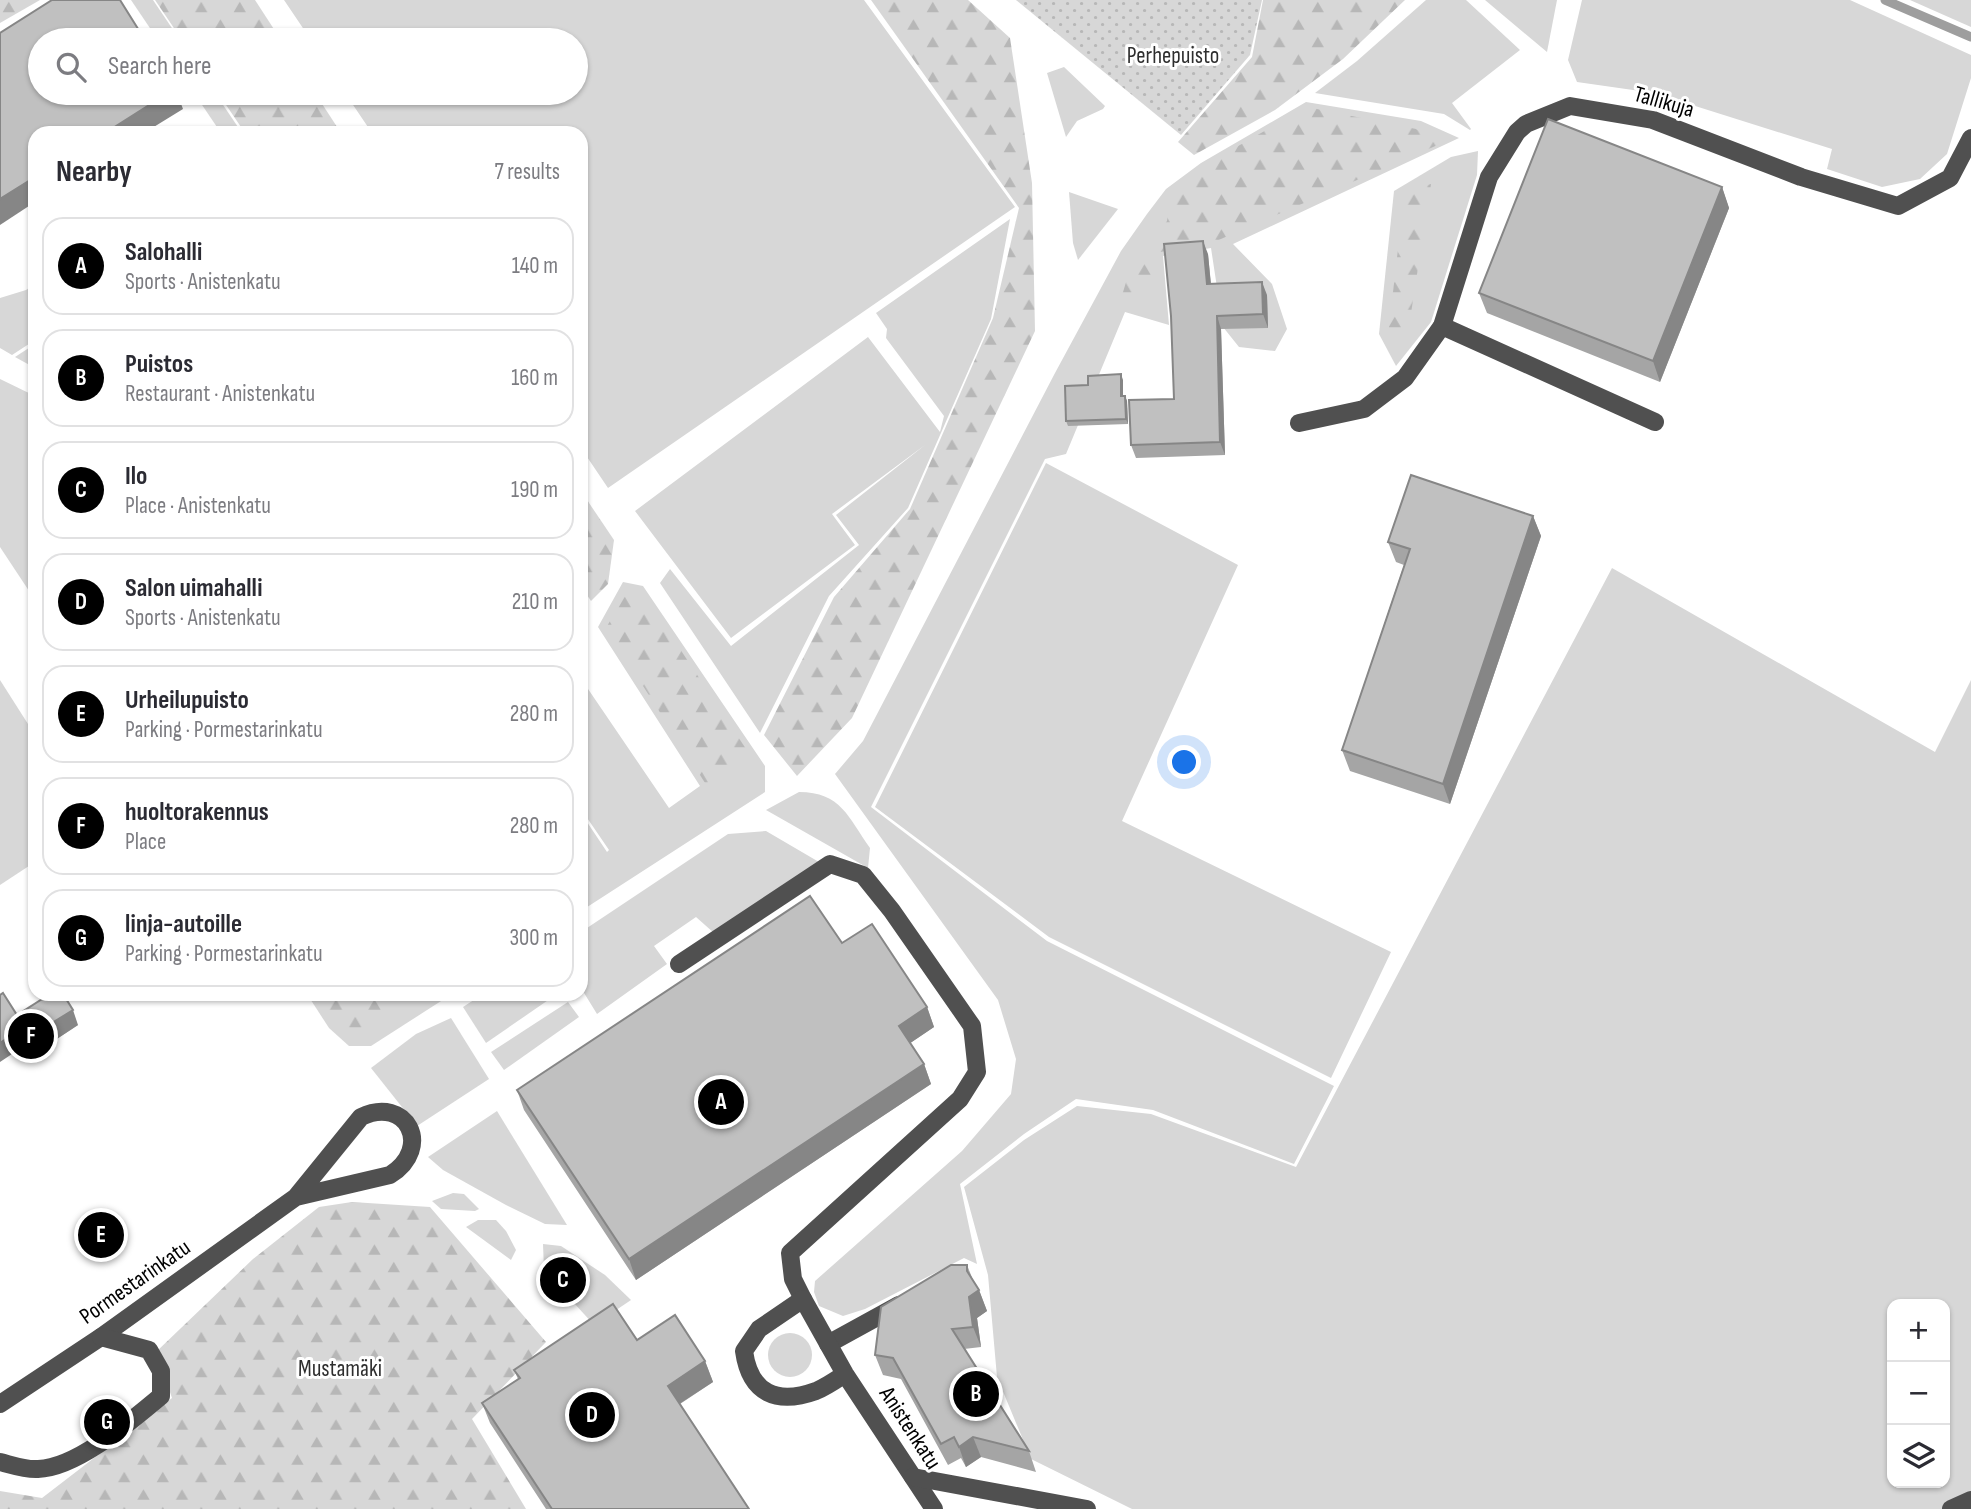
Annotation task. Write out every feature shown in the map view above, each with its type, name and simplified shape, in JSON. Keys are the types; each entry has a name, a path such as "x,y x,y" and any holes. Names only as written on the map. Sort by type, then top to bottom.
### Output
{"street":[{"name":"Tallikuja","path":"1299,423 1364,410 1405,378 1442,326 1489,177 1517,131 1526,124 1570,106 1653,120 1801,177 1898,206 1950,178 1971,138"},
{"path":"1442,326 1655,422"},
{"name":"Anistenkatu","path":"679,964 830,864 863,875 892,911 972,1026 977,1072 960,1099 790,1253 793,1279 828,1344 934,1509"},
{"name":"Pormestarinkatu","path":"0,1404 101,1336 296,1197 361,1117 384,1111 397,1114 407,1125 412,1139 411,1154 400,1168 390,1175 296,1197"},
{"path":"803,1299 759,1329 744,1351 747,1371 762,1390 786,1398 818,1391 845,1374"},
{"path":"828,1344 909,1300"},
{"path":"0,1462 38,1469 69,1462 121,1429 161,1396 161,1371 149,1350 101,1336"},
{"path":"913,1477 1087,1509"},
{"path":"1951,1509 1971,1500"}],"green space":[{"path":"0,0 40,0 0,23"},
{"path":"131,0 153,0 172,28 150,28"},
{"path":"155,0 255,0 273,28 174,28"},
{"path":"284,0 864,0 1015,207 608,488 588,458 588,126 367,126 353,105 588,105 588,28 303,28"},
{"path":"871,0 968,0 1010,38 1032,183 1035,331 852,718 797,776 764,735 834,597 910,509 993,318 1019,208"},
{"name":"Perhepuisto","path":"1016,0 1262,0 1250,55 1181,135"},
{"path":"1263,0 1405,0 1343,59 1275,110 1194,155 1178,142 1252,57"},
{"path":"1426,0 1466,0 1520,50 1452,103 1470,130 1444,114 1315,93 1357,61"},
{"path":"1485,0 1557,0 1547,52"},
{"path":"1582,0 1850,0 1971,55 1971,78 1947,154 1920,179 1882,187 1827,169 1832,149 1654,93 1577,82 1568,60"},
{"path":"1910,0 1971,0 1971,27"},
{"path":"1064,67 1105,106 1077,121 1066,137 1047,73"},
{"path":"1306,102 1421,121 1459,138 1233,244 1272,284 1287,329 1275,351 1239,347 1223,327 1211,248 1163,256 1169,325 1125,312 1066,454 1045,459 871,807 1047,941 1334,1086 1294,1164 1153,1110 1076,1099 1024,1134 960,1184 977,1264 964,1258 865,1309 843,1316 819,1306 814,1292 815,1281 962,1151 1011,1094 1016,1059 998,1000 835,774 863,741 1121,251 1166,189 1201,163"},
{"path":"202,105 223,105 237,126 216,126"},
{"path":"226,105 323,105 336,126 240,126"},
{"path":"1307,107 1416,129 1440,144 1214,242 1155,253 1153,276 1120,302 1127,279 1167,221 1171,194 1196,170"},
{"path":"1478,151 1477,175 1431,322 1396,366 1379,334 1394,191 1451,157"},
{"path":"1431,184 1407,339 1398,346 1388,335 1400,232 1409,190"},
{"path":"1069,192 1118,209 1078,260 1073,243"},
{"path":"1010,219 991,319 908,508 829,596 760,733 660,583 670,569 731,646 859,545 836,515 925,445 832,514 855,545 731,638 635,511 868,337 940,432 944,416 886,338 887,329 876,313"},
{"path":"28,289 28,345 12,355 0,348 0,298"},
{"path":"28,349 28,364 15,357"},
{"path":"0,379 28,393 28,589 0,547"},
{"path":"1046,463 1238,565 1122,821 1391,952 1331,1078 1049,937 875,807"},
{"path":"588,501 614,540 608,584 591,601 588,596"},
{"path":"1612,568 1935,752 1971,680 1971,1509 1132,1509 1031,1459 997,1377 988,1275 964,1187 1024,1140 1077,1106 1151,1114 1296,1167"},
{"path":"623,582 643,586 765,766 765,792 588,906 588,824 607,852 609,850 588,819 588,689 669,808 700,786 598,627"},
{"path":"628,590 643,593 752,758 707,786 606,628"},
{"path":"0,680 28,724 28,867 0,885"},
{"path":"799,792 825,796 842,808 870,848 868,868 766,810"},
{"path":"766,831 819,862 714,933 696,917 654,946 667,964 597,1014 588,999 588,927 728,834"},
{"path":"312,1001 441,1001 371,1046 349,1046 329,1028"},
{"path":"324,1001 400,1001 349,1040"},
{"path":"472,1001 547,1001 486,1043 463,1007"},
{"path":"568,1002 579,1017 504,1070 491,1052"},
{"path":"451,1018 489,1079 417,1126 371,1068 416,1034"},
{"path":"497,1111 567,1225 545,1224 506,1205 443,1170 428,1157"},
{"path":"453,1193 464,1194 479,1209 441,1209 432,1201"},
{"name":"Mustamäki","path":"352,1202 430,1207 546,1342 472,1419 526,1509 0,1509 0,1491 42,1498 172,1398 156,1352 253,1259 319,1207"},
{"path":"478,1220 496,1220 506,1231 516,1250 511,1260 466,1227"},
{"path":"543,1244 561,1246 605,1275 631,1300 594,1325 544,1270"},
{"path":"790,1333 805,1340 812,1355 805,1370 790,1377 775,1370 768,1355 775,1340"}],"building":[{"path":"52,0 120,0 138,28 28,28 28,105 149,105 116,126 28,126 28,181 0,199 0,33"},
{"path":"1548,119 1722,187 1653,361 1479,293"},
{"path":"1203,241 1207,284 1262,282 1263,314 1217,316 1220,442 1131,445 1129,400 1174,399 1171,316 1164,244"},
{"path":"1121,374 1121,396 1125,396 1126,419 1066,421 1065,386 1088,385 1088,376"},
{"path":"1411,475 1533,516 1443,784 1342,750 1410,549 1388,542"},
{"path":"810,896 842,943 872,924 927,1007 899,1026 924,1064 629,1259 517,1090"},
{"path":"3,993 17,1015 39,1001 67,1001 73,1010 31,1036 25,1027 0,1043 0,995"},
{"path":"951,1265 967,1265 967,1271 979,1290 969,1297 973,1327 952,1329 1029,1451 973,1437 959,1447 954,1437 941,1444 893,1358 875,1355 881,1307"},
{"path":"613,1304 637,1340 675,1315 705,1361 668,1386 749,1509 552,1509 482,1403 520,1378 514,1370"}],"waterway":[{"path":"1885,0 1971,37"}],"place":[{"name":"huoltorakennus","path":"31,1036"},
{"name":"Salohalli","path":"721,1102"},
{"name":"Urheilupuisto","path":"101,1235"},
{"name":"Ilo","path":"563,1280"},
{"name":"Puistos","path":"976,1394"},
{"name":"Salon uimahalli","path":"592,1415"},
{"name":"linja-autoille","path":"107,1422"}]}
